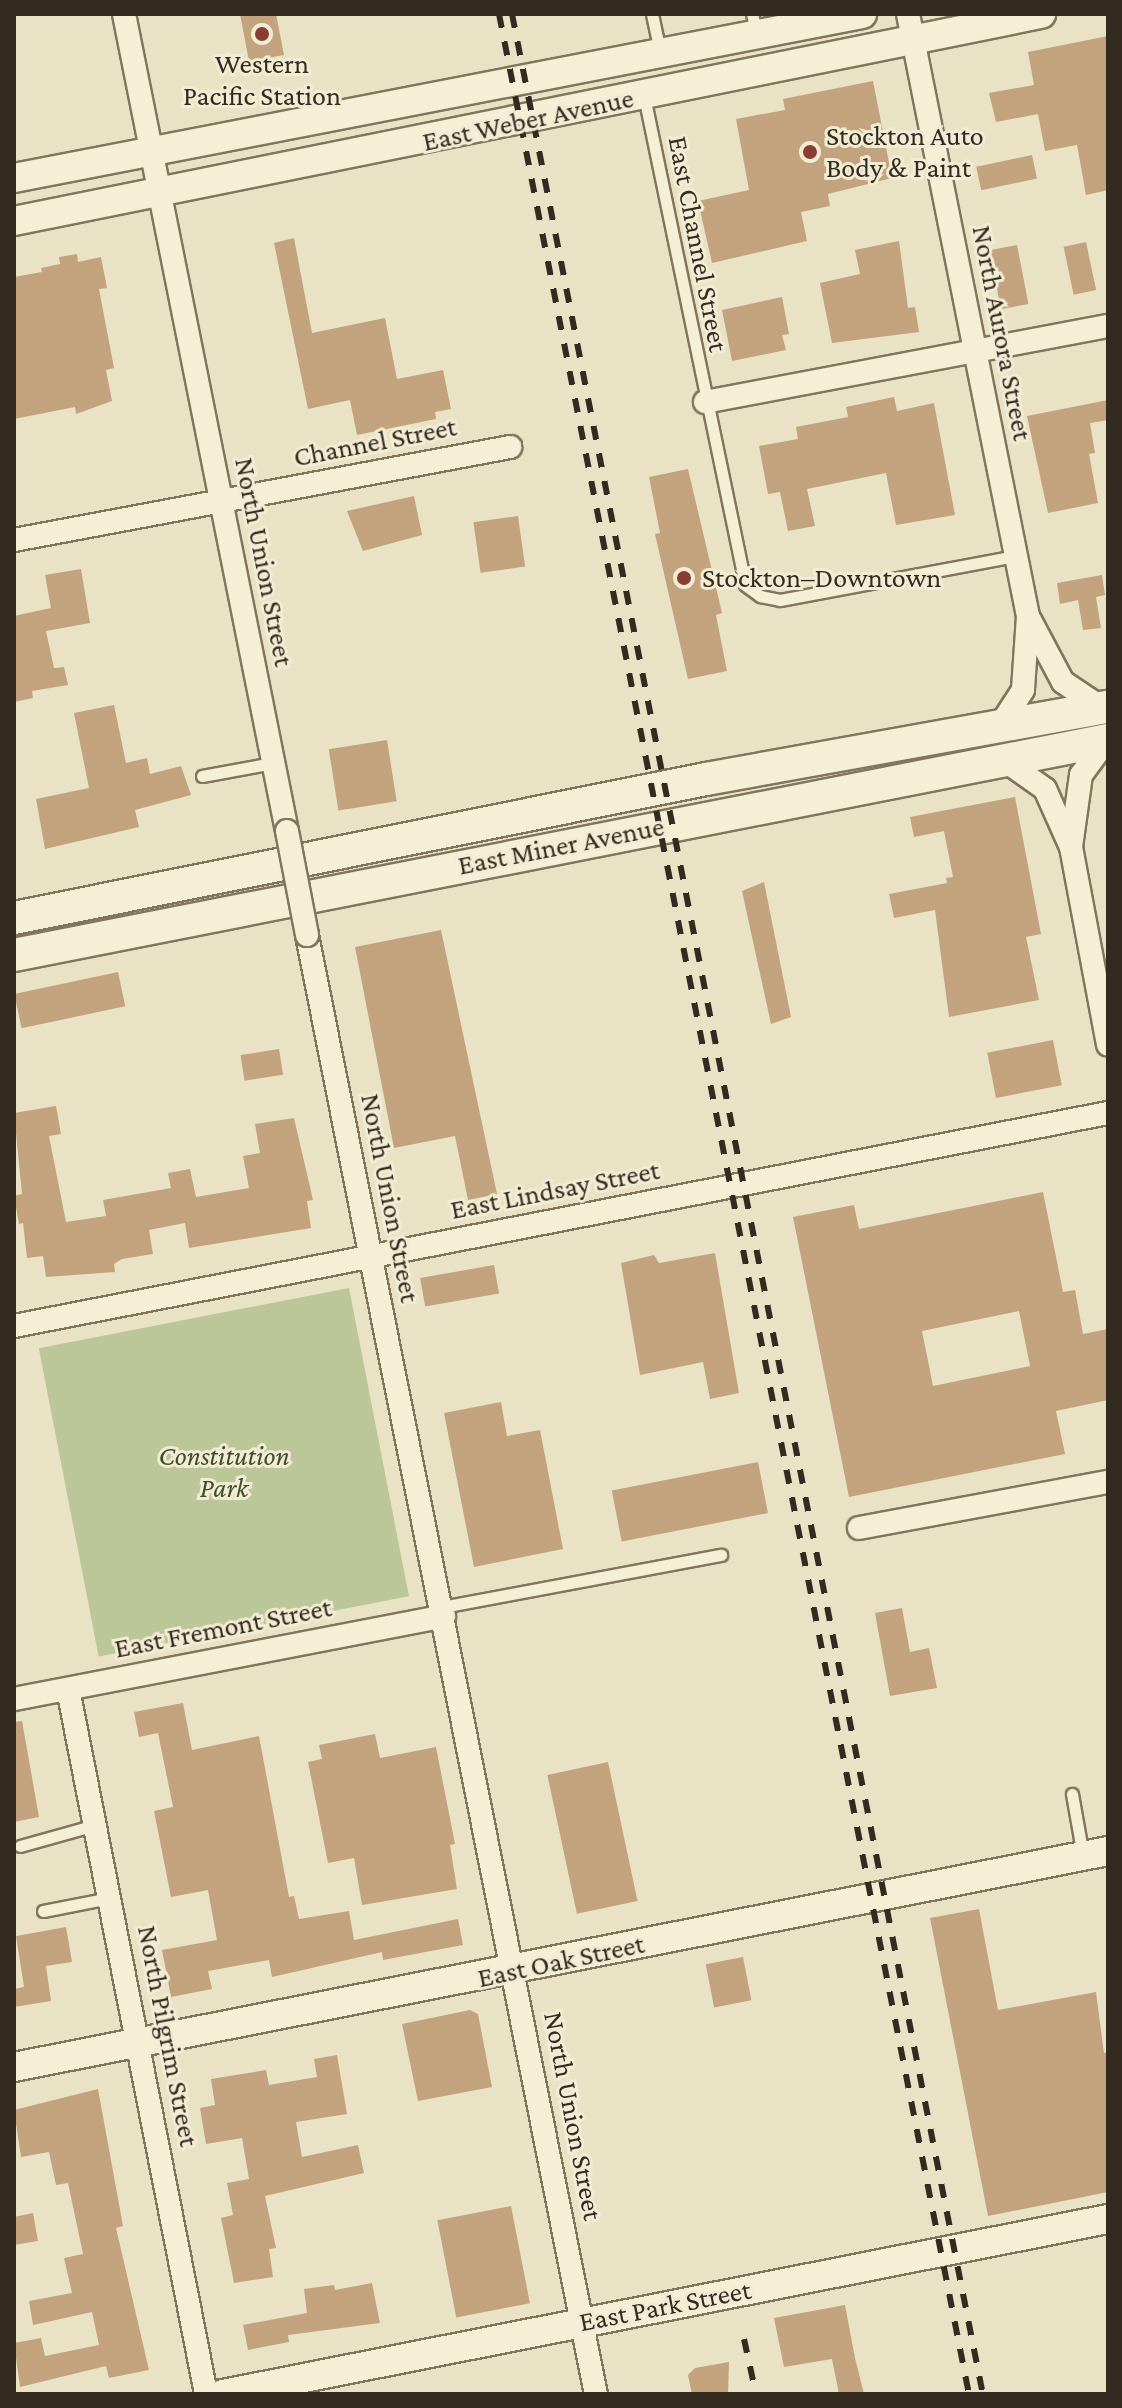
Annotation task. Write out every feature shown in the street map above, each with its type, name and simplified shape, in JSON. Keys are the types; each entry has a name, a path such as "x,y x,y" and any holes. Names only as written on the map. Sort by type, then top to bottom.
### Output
{"main road":[{"name":"East Miner Avenue","path":"14,918 691,782 1105,708"},
{"name":"East Miner Avenue","path":"14,955 1107,740"}],"street":[{"name":"North Union Street","path":"124,14 515,1972 596,2394"},
{"name":"East Weber Avenue","path":"14,178 660,53 754,24 862,14"},
{"name":"East Weber Avenue","path":"14,221 644,95 911,27 1041,14"},
{"name":"North Aurora Street","path":"911,27 1028,616 1022,693 999,727"},
{"path":"705,402 1108,326"},
{"name":"Channel Street","path":"14,540 510,447"},
{"name":"North Aurora Street","path":"1028,616 1063,682 1105,708"},
{"path":"1071,847 1081,775 1107,740"},
{"path":"1004,760 1045,789 1071,847 1108,1045"},
{"name":"East Lindsay Street","path":"14,1326 1108,1113"},
{"path":"859,1528 1108,1482"},
{"name":"East Fremont Street","path":"14,1699 443,1612"},
{"name":"North Pilgrim Street","path":"68,1689 206,2394"},
{"name":"East Oak Street","path":"14,2067 515,1972 1096,1854"},
{"name":"East Park Street","path":"223,2394 1108,2219"}],"lane":[{"path":"652,14 660,53"},
{"name":"East Channel Street","path":"644,95 745,585 760,596 780,600 1016,556"},
{"path":"202,776 273,763"},
{"path":"443,1612 721,1555"},
{"path":"1072,1794 1096,1854"},
{"path":"20,1846 95,1825"},
{"path":"43,1911 110,1898"}],"green space":[{"name":"Constitution Park","path":"349,1288 409,1596 99,1657 39,1348"}],"building":[{"name":"Western Pacific Station","path":"240,14 276,14 284,55 249,61"},
{"path":"1108,36 1108,190 1086,195 1077,145 1045,151 1038,114 996,122 989,93 1034,85 1028,52"},
{"path":"873,81 892,178 828,194 830,206 801,212 807,241 712,263 698,201 749,190 736,119 785,110 783,99"},
{"path":"1032,155 1037,178 981,190 976,167"},
{"path":"294,238 312,333 385,318 397,379 443,370 451,409 435,412 436,419 357,435 350,400 308,409 274,243"},
{"path":"899,241 908,308 915,307 919,332 832,343 820,283 860,274 855,250"},
{"path":"1086,242 1096,290 1074,295 1064,247"},
{"path":"1017,245 1028,304 1001,309 990,250"},
{"path":"77,254 78,262 101,257 107,288 99,289 114,368 106,370 112,401 76,414 75,407 14,419 14,277 42,272 41,268 60,264 59,257"},
{"path":"782,297 789,334 782,335 786,350 732,361 722,310"},
{"path":"894,397 897,411 934,403 955,515 896,525 886,473 807,489 815,526 788,531 780,492 768,494 759,446 798,439 796,427 848,417 846,407"},
{"path":"1108,400 1108,420 1090,423 1095,453 1089,454 1098,503 1048,513 1027,416"},
{"path":"688,469 722,613 716,615 727,671 688,679 655,534 660,533 649,477"},
{"path":"414,496 422,535 363,551 347,511"},
{"path":"518,516 525,567 481,573 473,522"},
{"path":"81,569 90,623 46,631 54,668 64,667 68,685 32,691 33,698 14,702 14,616 51,608 45,575"},
{"path":"1102,575 1105,595 1096,597 1101,628 1083,630 1078,600 1060,604 1057,583"},
{"path":"114,705 126,763 147,758 150,774 181,766 191,795 135,810 139,827 45,849 36,799 89,788 74,713"},
{"path":"387,740 397,801 338,810 329,749"},
{"path":"1015,797 1041,934 1026,937 1039,1000 949,1017 935,910 894,918 889,894 947,883 946,878 953,877 944,831 914,837 910,817"},
{"path":"764,882 791,1017 771,1024 742,891"},
{"path":"441,930 497,1194 468,1200 455,1136 394,1148 355,947"},
{"path":"118,972 125,1006 22,1028 14,994"},
{"path":"1053,1040 1062,1085 996,1098 987,1053"},
{"path":"279,1049 283,1075 245,1081 240,1055"},
{"path":"56,1106 61,1134 49,1136 66,1222 106,1216 103,1200 171,1188 168,1173 190,1169 196,1197 249,1188 243,1156 260,1153 255,1124 294,1118 313,1200 307,1201 311,1228 189,1248 185,1223 149,1230 153,1254 122,1259 114,1264 115,1272 46,1277 43,1256 27,1258 23,1223 19,1224 14,1196 22,1194 14,1113"},
{"path":"1043,1192 1063,1292 1075,1290 1083,1334 1108,1329 1108,1400 1056,1411 1065,1454 849,1497 793,1217 854,1205 859,1229","holes":["1019,1311 1030,1366 933,1386 922,1331"]},
{"path":"715,1253 739,1393 710,1399 703,1362 640,1375 621,1263 654,1255 659,1263"},
{"path":"494,1265 499,1294 425,1307 420,1278"},
{"path":"501,1402 507,1436 540,1430 563,1549 474,1567 444,1413"},
{"path":"758,1462 768,1513 622,1541 612,1490"},
{"path":"902,1608 910,1652 929,1648 937,1688 890,1696 875,1613"},
{"path":"183,1703 192,1750 259,1736 289,1897 294,1896 299,1919 349,1911 354,1940 458,1919 463,1945 383,1960 382,1952 272,1977 269,1960 208,1971 212,1989 171,1997 162,1950 217,1940 208,1890 171,1897 154,1811 173,1807 158,1733 139,1737 134,1712"},
{"path":"22,1721 39,1817 14,1822 14,1722"},
{"path":"375,1734 380,1758 436,1747 455,1844 450,1845 457,1889 362,1905 354,1858 328,1863 308,1762 322,1759 319,1745"},
{"path":"608,1762 638,1901 577,1914 547,1775"},
{"path":"979,1909 998,2010 1096,1992 1104,2053 1108,2052 1108,2192 988,2216 930,1918"},
{"path":"66,1927 72,1962 46,1966 51,2001 14,2007 14,1989 24,1987 16,1936"},
{"path":"743,1957 751,2000 714,2007 706,1964"},
{"path":"470,2010 478,2014 492,2087 418,2101 402,2024"},
{"path":"337,2055 347,2114 296,2122 302,2157 358,2145 364,2173 265,2196 276,2248 269,2249 273,2277 234,2283 221,2218 233,2215 227,2183 249,2179 242,2138 206,2144 200,2108 215,2105 211,2079 266,2070 269,2085 317,2077 314,2059"},
{"path":"98,2089 123,2226 116,2228 149,2370 109,2378 106,2366 20,2387 14,2343 41,2338 45,2356 99,2345 92,2312 33,2325 29,2301 72,2293 64,2258 83,2254 68,2183 56,2185 49,2152 21,2157 14,2110"},
{"path":"511,2206 530,2303 456,2317 437,2220"},
{"path":"33,2213 38,2241 14,2245 14,2217"},
{"path":"372,2283 380,2323 288,2335 289,2342 248,2350 243,2325 307,2313 304,2289 334,2285 335,2290"},
{"path":"845,2305 864,2394 839,2394 832,2359 784,2367 774,2318"},
{"path":"729,2362 728,2394 692,2394 688,2375 695,2368"}],"railway":[{"path":"499,14 969,2394"},
{"path":"512,14 983,2394"},
{"path":"744,2339 756,2394"}],"place":[{"name":"Western Pacific Station","path":"262,34"},
{"name":"Stockton Auto Body & Paint","path":"810,152"},
{"name":"Stockton–Downtown","path":"684,578"}]}
